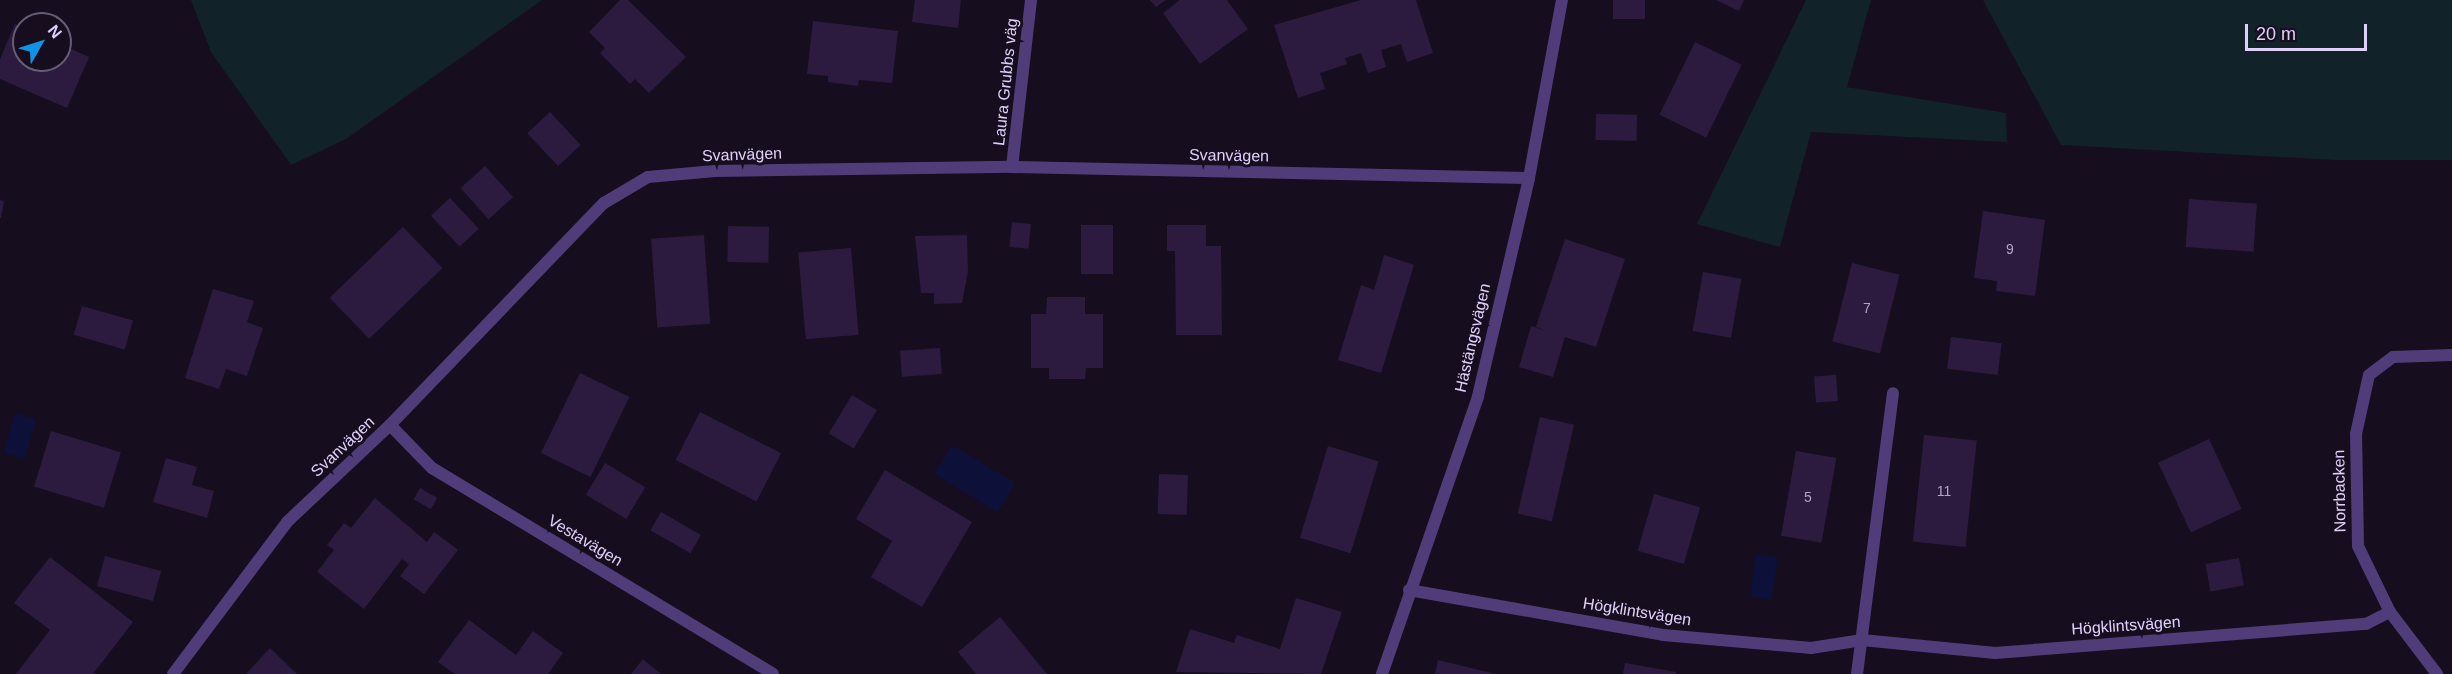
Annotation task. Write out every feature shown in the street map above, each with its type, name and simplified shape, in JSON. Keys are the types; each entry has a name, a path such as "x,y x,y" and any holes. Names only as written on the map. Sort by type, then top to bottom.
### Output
{"street":[{"name":"Laura Grubbs väg","path":"1012,167 1031,0"},
{"name":"Hästängsvägen","path":"1382,674 1409,590 1478,396 1529,178 1562,0"},
{"name":"Svanvägen","path":"173,674 287,522 390,425 604,202 648,177 715,171 1012,167 1529,178"},
{"name":"Norrbacken","path":"2437,674 2390,612 2358,546 2356,434 2369,375 2393,357 2452,355"},
{"path":"1857,674 1893,393"},
{"name":"Vestavägen","path":"390,425 432,468 773,674"},
{"name":"Högklintsvägen","path":"1409,590 1663,635 1811,648 1862,640 1995,653 2366,624 2390,612"}],"shaded area":[{"path":"191,0 542,0 346,139 291,165 211,52"},
{"path":"1806,0 1871,0 1847,87 2006,113 2007,142 1811,132 1780,247 1697,224"},
{"path":"1983,0 2452,0 2452,160 2335,160 2061,145"},
{"path":"15,413 36,419 25,458 4,452"},
{"path":"952,445 1015,483 998,512 934,474"},
{"path":"1756,554 1778,557 1772,600 1750,597"}],"building":[{"path":"620,0 628,0 686,57 649,93 635,79 630,84 600,53 605,48 589,32"},
{"path":"915,0 961,0 958,28 912,22"},
{"path":"1150,0 1166,0 1156,7"},
{"path":"1180,0 1227,0 1248,29 1200,64 1163,13"},
{"path":"1361,0 1416,0 1433,53 1407,62 1401,44 1381,50 1386,67 1368,73 1361,53 1345,58 1347,64 1320,73 1325,89 1298,98 1274,25"},
{"path":"1613,0 1645,0 1645,19 1613,19"},
{"path":"1716,0 1744,0 1739,11"},
{"path":"813,21 898,31 892,83 859,80 858,86 828,82 828,76 807,74"},
{"path":"12,31 12,72 72,72 72,49 89,57 67,108 0,79 0,59"},
{"path":"1695,42 1742,65 1706,138 1659,115"},
{"path":"550,112 581,145 558,166 527,133"},
{"path":"1596,114 1637,115 1637,141 1596,140"},
{"path":"485,166 513,197 489,219 460,188"},
{"path":"450,198 479,229 460,246 431,216"},
{"path":"2189,199 2257,204 2253,252 2186,247"},
{"path":"0,200 4,201 1,218 0,218"},
{"path":"1983,211 2045,220 2035,296 1996,291 1997,281 1974,278"},
{"path":"1012,222 1031,224 1028,249 1009,247"},
{"path":"1081,225 1113,225 1113,274 1081,274"},
{"path":"1167,225 1206,225 1206,246 1221,246 1222,335 1176,335 1175,251 1167,251"},
{"path":"728,226 769,227 768,263 727,262"},
{"path":"403,227 443,268 369,339 330,298"},
{"path":"704,235 710,324 657,327 651,239"},
{"path":"967,235 968,271 962,303 934,304 934,293 921,293 915,236"},
{"path":"1565,239 1625,259 1596,347 1565,337 1553,377 1519,367 1531,326 1549,332 1536,327"},
{"path":"851,248 859,335 806,339 798,253"},
{"path":"1384,255 1414,265 1381,373 1338,360 1361,285 1374,290"},
{"path":"1852,263 1900,275 1880,353 1832,342"},
{"path":"1703,272 1741,279 1731,338 1693,331"},
{"path":"213,289 254,301 247,322 263,328 247,376 226,369 219,389 185,378"},
{"path":"1047,297 1085,297 1085,314 1103,314 1103,368 1086,368 1085,379 1049,379 1049,368 1031,368 1031,314 1046,314"},
{"path":"82,306 133,321 125,349 74,335"},
{"path":"1951,337 2002,343 1998,375 1947,369"},
{"path":"940,348 942,374 902,377 900,351"},
{"path":"580,373 629,397 590,477 541,453"},
{"path":"1836,375 1838,401 1816,402 1814,377"},
{"path":"852,395 877,410 854,449 829,434"},
{"path":"700,412 781,453 757,501 675,460"},
{"path":"1540,417 1574,425 1552,521 1518,513"},
{"path":"51,431 121,452 104,508 34,486"},
{"path":"1924,435 1977,441 1966,547 1913,541"},
{"path":"2209,439 2242,509 2191,532 2158,463"},
{"path":"1328,446 1379,461 1351,553 1300,538"},
{"path":"1796,451 1836,458 1821,543 1781,536"},
{"path":"166,458 197,467 192,485 214,491 207,518 153,502"},
{"path":"605,463 645,487 626,519 586,495"},
{"path":"885,470 972,522 922,607 871,577 892,541 856,519"},
{"path":"1159,474 1188,475 1187,515 1158,514"},
{"path":"420,488 437,498 431,509 414,499"},
{"path":"1654,494 1700,507 1684,564 1638,551"},
{"path":"375,498 427,542 434,532 458,550 424,594 400,576 409,564 402,559 364,609 317,572 334,550 327,545 344,523 351,528"},
{"path":"661,512 701,535 690,553 650,530"},
{"path":"105,556 161,571 153,601 97,586"},
{"path":"50,557 133,622 93,674 16,674 50,630 14,603"},
{"path":"2239,558 2244,586 2210,591 2206,564"},
{"path":"1296,598 1342,612 1321,674 1176,672 1190,629 1234,643 1237,635 1280,649"},
{"path":"1000,617 1047,674 976,674 958,652"},
{"path":"469,620 516,655 533,631 563,653 548,674 455,674 438,662"},
{"path":"270,648 297,674 246,674"},
{"path":"643,659 661,674 631,674"},
{"path":"1438,660 1492,673 1492,674 1435,674"},
{"path":"1625,663 1676,672 1676,674 1623,674"}]}
